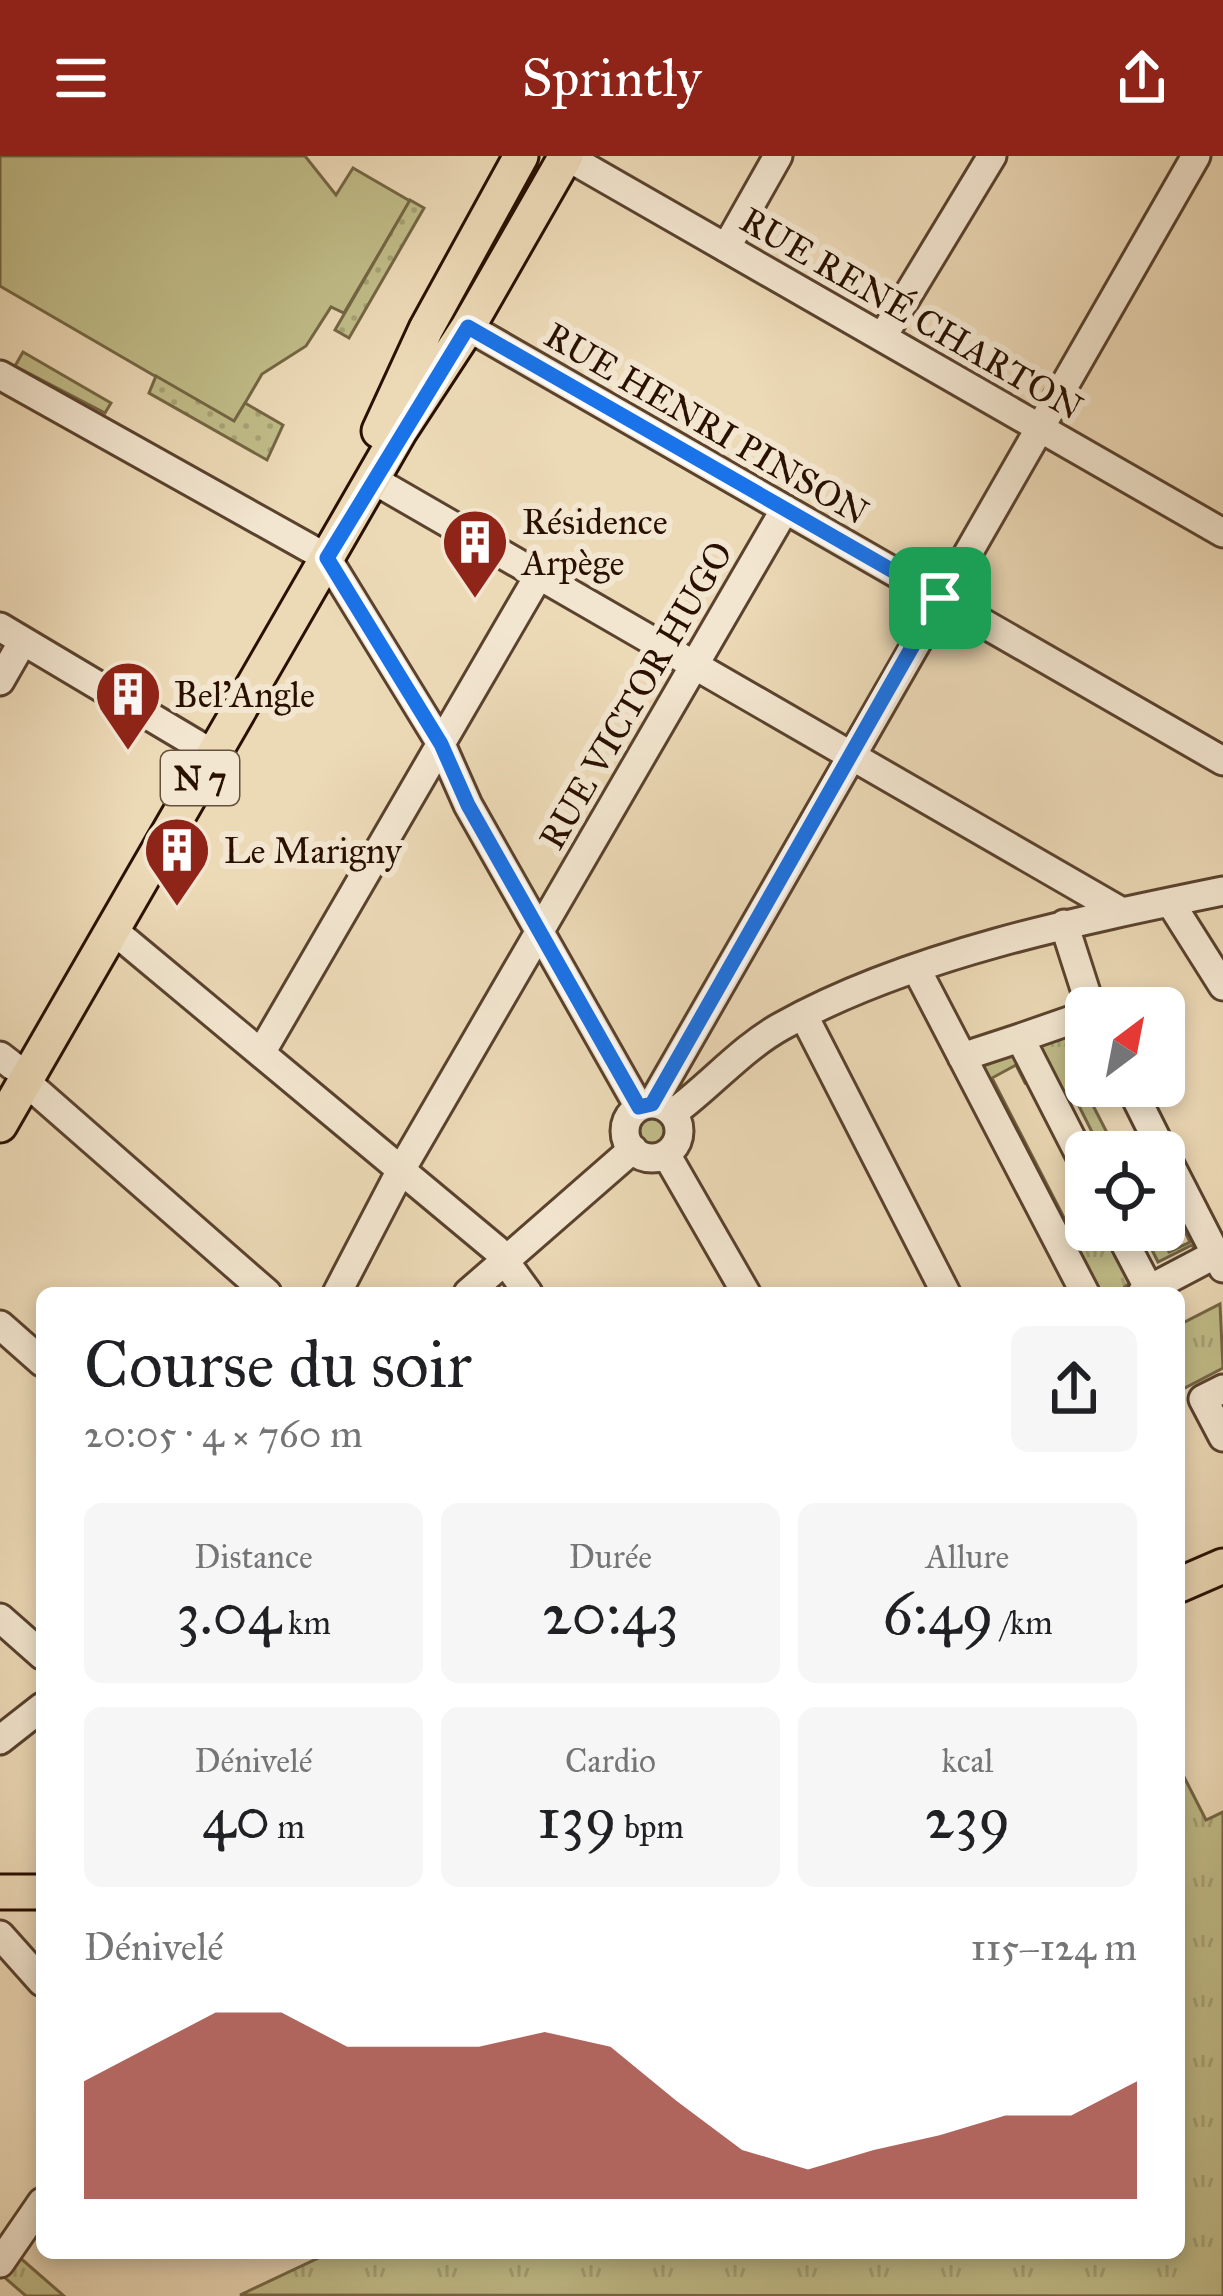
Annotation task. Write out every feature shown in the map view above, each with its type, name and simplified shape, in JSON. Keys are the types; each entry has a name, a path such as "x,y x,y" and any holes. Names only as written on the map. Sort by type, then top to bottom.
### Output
{"main road":[{"name":"N 7","path":"9,1073 112,930 319,553 426,329 520,156"},
{"name":"N 7","path":"0,1125 9,1073 198,745 468,327 566,156"},
{"path":"1185,1583 1223,1566"},
{"path":"0,1892 36,1892"}],"street":[{"name":"RUE RENÉ CHARTON","path":"566,156 1040,428 1220,523"},
{"path":"727,248 778,156"},
{"path":"883,336 992,156"},
{"path":"655,1108 850,753 1196,156"},
{"name":"RUE HENRI PINSON","path":"468,327 1223,761"},
{"path":"0,374 319,553 441,744 468,805 539,932 655,1108 680,1135 666,1154 649,1158 633,1149 626,1126 655,1108 770,1034 804,1016 917,970 1064,924 1223,891"},
{"path":"372,479 1122,912"},
{"name":"RUE VICTOR HUGO","path":"340,1287 401,1170 785,509"},
{"path":"261,1053 539,575"},
{"path":"0,681 12,634 198,745"},
{"path":"1170,902 1223,986"},
{"path":"1064,924 1081,987"},
{"path":"112,930 507,1259 524,1287"},
{"path":"917,970 1081,1287"},
{"path":"804,1016 943,1287"},
{"path":"962,1057 1065,1021"},
{"path":"1020,1038 1068,1131"},
{"path":"9,1073 260,1287"},
{"path":"475,1287 633,1149"},
{"path":"666,1154 743,1287"},
{"path":"1155,1287 1220,1261 1185,1194"},
{"path":"1127,1251 1143,1287"},
{"path":"0,1325 36,1357"},
{"path":"1223,1389 1203,1399 1223,1437"},
{"path":"0,1618 36,1650"},
{"path":"0,1740 36,1712"},
{"path":"0,1935 36,1975"},
{"path":"0,2263 36,2211"}],"green space":[{"path":"0,156 305,156 336,195 353,168 410,201 344,313 331,307 306,346 262,374 234,422 0,286"},
{"path":"410,200 424,208 349,338 335,330"},
{"path":"23,352 111,403 105,413 15,366"},
{"path":"156,376 234,421 245,403 283,425 267,460 149,393"},
{"path":"1065,1036 1065,1097 1064,1097 1040,1045"},
{"path":"1016,1052 1032,1079 1025,1083 1016,1065 992,1078 1065,1220 1065,1231 977,1065"},
{"path":"1080,1107 1094,1107 1106,1131 1092,1131"},
{"path":"653,1117 665,1121 669,1133 665,1145 653,1149 641,1145 637,1133 641,1121"},
{"path":"1190,1219 1202,1241 1198,1256 1192,1245 1185,1248 1190,1242 1185,1221"},
{"path":"1076,1251 1117,1251 1131,1282 1125,1287 1095,1287"},
{"path":"1152,1251 1168,1251 1180,1251 1158,1262"},
{"path":"1220,1304 1223,1368 1185,1388 1185,1322"},
{"path":"1185,1779 1206,1820 1223,1812 1223,2296 240,2295 316,2259 1185,2259"},
{"path":"18,2256 64,2296 26,2296 4,2277"}],"place":[{"name":"Résidence Arpège","path":"475,601"},
{"name":"Bel'Angle","path":"128,753"},
{"name":"Le Marigny","path":"177,909"}],"route":[{"path":"468,327 940,598 657,1087 652,1104 639,1107 468,805 441,744 327,558 400,431 468,327"}]}
